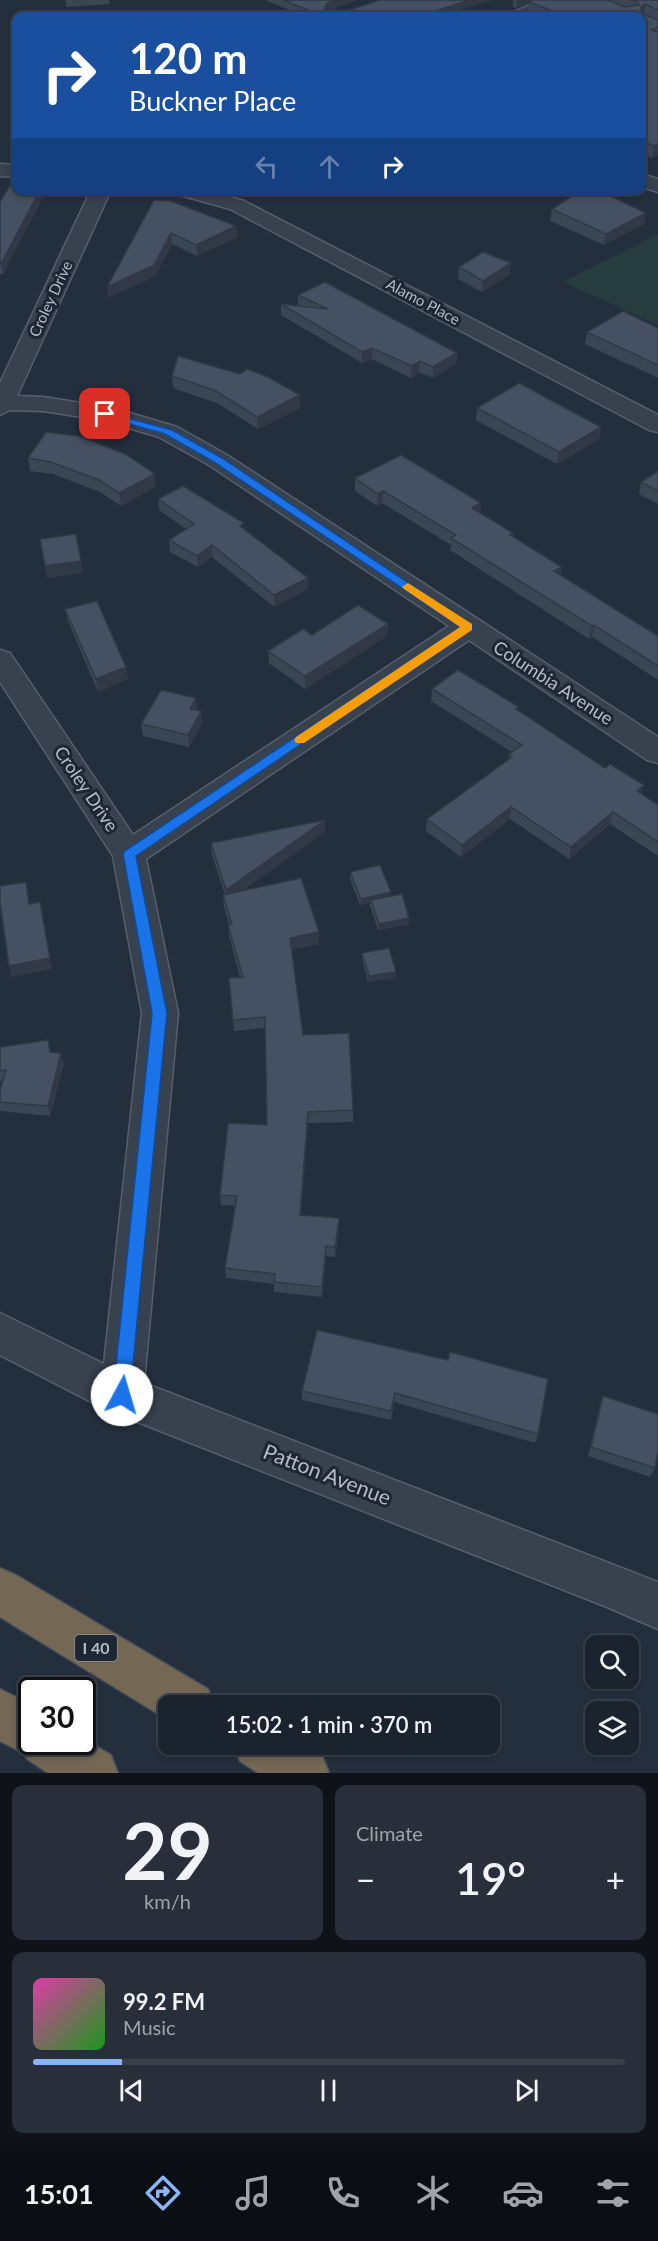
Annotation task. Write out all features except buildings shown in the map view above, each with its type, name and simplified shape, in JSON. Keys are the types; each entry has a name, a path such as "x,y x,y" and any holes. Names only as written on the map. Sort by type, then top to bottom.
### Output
{"highway":[{"name":"I 40","path":"0,1592 173,1695"},
{"path":"0,1713 18,1724"},
{"path":"65,1755 93,1773"},
{"path":"275,1755 304,1773"}],"street":[{"name":"Croley Drive","path":"1,406 99,195"},
{"name":"Alamo Place","path":"201,195 237,205 658,425"},
{"name":"Columbia Avenue","path":"1,406 43,404 105,414 168,432 218,460 658,752"},
{"path":"129,854 468,627"},
{"name":"Croley Drive","path":"0,660 129,854 160,1013 122,1395"},
{"name":"Patton Avenue","path":"0,1333 122,1395 607,1583 658,1606"}],"lane":[{"path":"518,12 551,0"}],"green space":[{"path":"658,234 658,325 563,282"}],"slow traffic":[{"path":"300,740 468,627 408,587"}],"route":[{"path":"105,414 168,432 218,460 468,627 129,854 160,1013 122,1395"}]}
